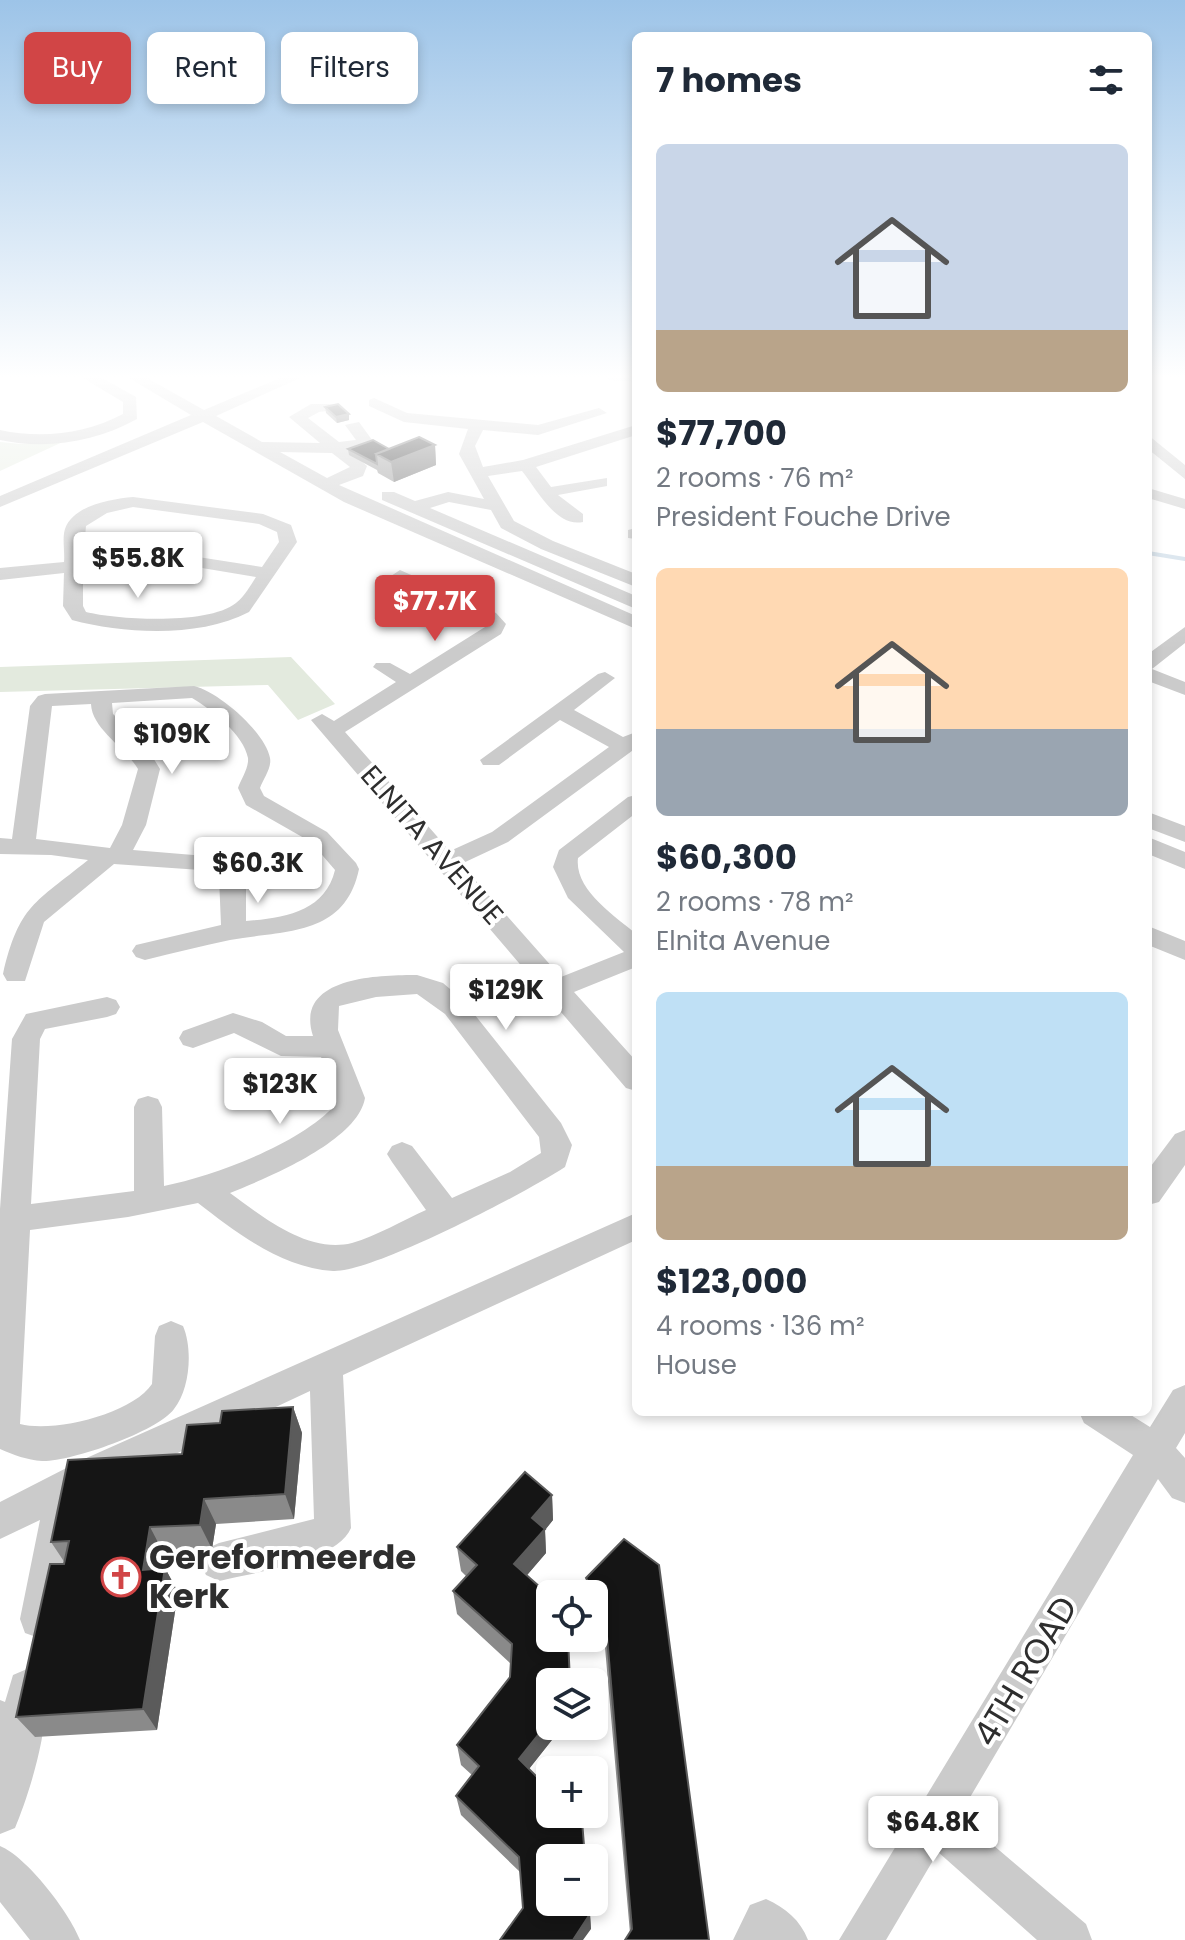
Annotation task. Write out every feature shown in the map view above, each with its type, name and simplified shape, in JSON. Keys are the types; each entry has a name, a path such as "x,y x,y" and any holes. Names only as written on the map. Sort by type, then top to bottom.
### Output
{"street":[{"path":"0,502 81,469"},
{"path":"296,469 373,510 632,621"},
{"path":"324,485 358,469"},
{"path":"476,469 501,517 517,531 632,579"},
{"path":"478,473 505,469"},
{"path":"529,469 549,492 556,508 577,518"},
{"path":"571,469 574,473"},
{"path":"549,492 601,482"},
{"path":"1152,494 1185,504"},
{"path":"388,496 632,601"},
{"path":"414,507 448,497 495,506"},
{"path":"147,502 263,519 285,529 288,542 264,573 245,606 225,618 110,622 79,616 73,606 72,542 79,521 118,504 147,502"},
{"path":"0,574 166,557 264,573"},
{"path":"383,667 410,682 485,639 496,624 400,576"},
{"path":"1152,661 1181,641"},
{"path":"1152,676 1185,689"},
{"path":"491,760 605,678"},
{"name":"ELNITA AVENUE","path":"410,682 327,725 632,1075"},
{"path":"145,951 233,931 283,927 309,918 343,888 347,869 319,837 259,804 249,794 259,758 233,722 210,698 184,691 54,698 42,703 11,846 222,864 233,880 233,931"},
{"path":"16,974 25,934 34,917 114,856 134,825 149,769 136,748 105,722 100,709 101,695"},
{"path":"446,862 500,837 630,742 560,711"},
{"path":"632,805 567,855 563,868 571,887 632,944"},
{"path":"1152,821 1185,835"},
{"path":"1152,847 1185,861"},
{"path":"1152,937 1185,951"},
{"path":"558,988 632,959"},
{"path":"7,1221 203,1189 274,1160 339,1121 349,1107 350,1090 329,1047 323,1016 326,1003 332,997 404,986 427,986 454,1007 551,1131 557,1145 555,1159 521,1181 355,1256 330,1259 315,1256 247,1223 203,1189"},
{"path":"107,1007 46,1019 30,1028 26,1039 7,1221 2,1424 8,1436 34,1445 62,1444 98,1435 156,1404 168,1387 171,1336"},
{"path":"193,1038 233,1023 252,1029 281,1046 329,1047"},
{"path":"148,1107 149,1199"},
{"path":"1152,1187 1185,1142"},
{"path":"402,1154 446,1213"},
{"path":"0,1521 68,1486 632,1228"},
{"path":"219,1562 318,1537 333,1528 326,1369"},
{"name":"4TH ROAD","path":"861,1940 1185,1401"},
{"path":"1102,1416 1157,1451 1185,1486"},
{"path":"0,1813 13,1781 10,1734 57,1521 68,1486"},
{"path":"934,1823 972,1852 1070,1940"},
{"path":"0,1867 58,1940"},
{"path":"755,1940 766,1921 786,1940"}],"shaded area":[{"path":"291,657 335,704 298,720 268,685 0,692 0,667"}],"building":[{"name":"Gereformeerde Kerk","path":"293,1407 285,1494 204,1499 200,1525 150,1527 143,1570 165,1568 143,1709 16,1717 50,1564 64,1564 69,1541 51,1542 68,1460 182,1454 187,1425 220,1423 222,1411"},
{"path":"525,1472 552,1495 532,1518 545,1529 514,1564 536,1584 536,1652 569,1652 569,1668 536,1668 536,1738 519,1759 536,1776 536,1828 583,1828 584,1844 536,1844 536,1916 589,1916 573,1940 500,1940 523,1908 519,1857 456,1796 479,1766 457,1745 510,1677 512,1644 453,1591 477,1565 457,1547"},
{"path":"624,1539 659,1565 709,1940 625,1940 632,1929 608,1648 608,1580 586,1578"}],"waterway":[{"path":"1152,554 1185,559"}],"place":[{"name":"Gereformeerde Kerk","path":"121,1577"}]}
